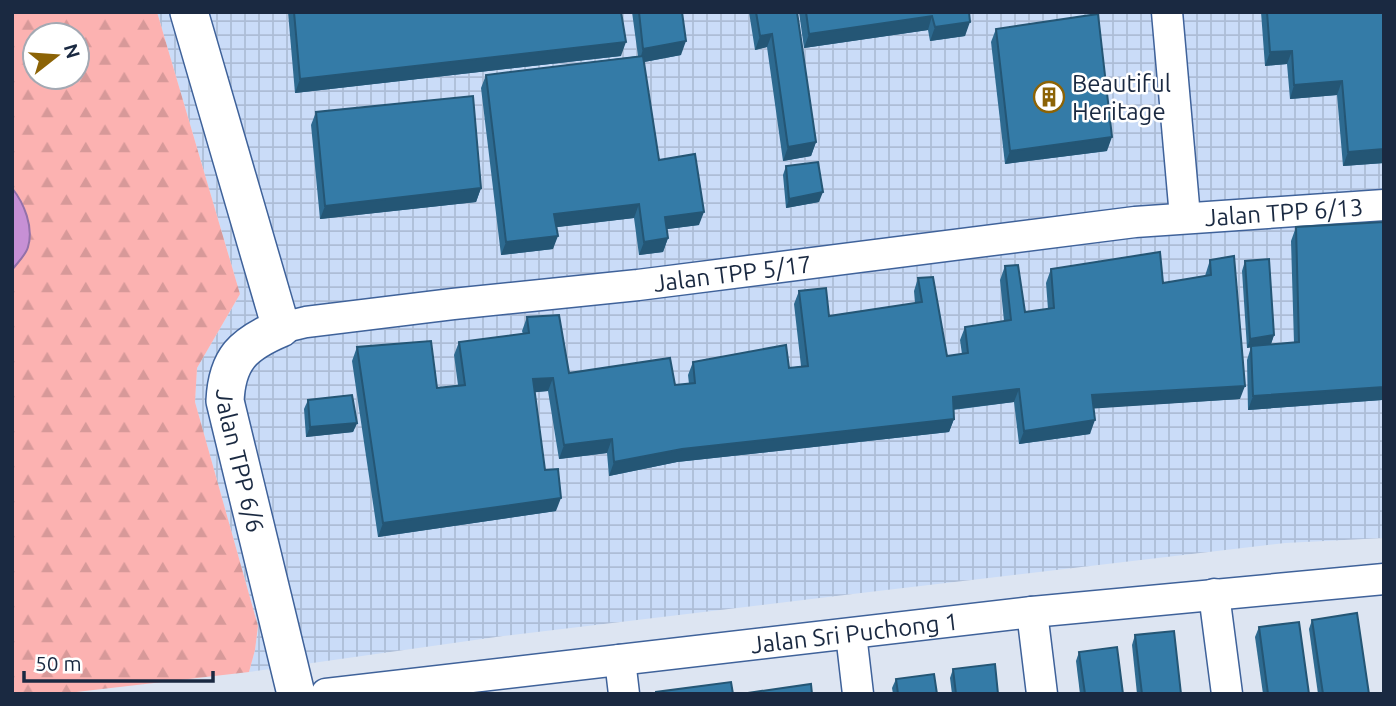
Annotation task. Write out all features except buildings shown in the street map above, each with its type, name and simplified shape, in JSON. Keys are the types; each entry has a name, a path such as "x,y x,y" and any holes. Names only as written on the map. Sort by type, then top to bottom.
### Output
{"street":[{"path":"190,12 281,328"},
{"path":"1167,12 1185,217"},
{"name":"Jalan TPP 6/13","path":"1185,217 1384,205"},
{"name":"Jalan TPP 5/17","path":"281,328 306,322 638,285 1185,217"},
{"name":"Jalan TPP 6/6","path":"281,328 246,346 232,363 226,383 225,401 296,694"},
{"name":"Jalan Sri Puchong 1","path":"326,694 396,690 620,660 1032,612 1384,579"},
{"path":"1214,594 1227,694"},
{"path":"1032,612 1042,694"},
{"path":"851,634 858,694"},
{"path":"620,660 624,694"}],"shaded area":[{"path":"157,12 1384,12 1384,538 1285,543 861,593 503,636 249,672 258,626 195,402 197,368 240,294"},
{"path":"12,188 24,208 30,239 27,250 12,270"}],"green space":[{"path":"12,12 157,12 240,294 197,368 195,402 258,626 249,672 59,694 12,694 12,270 23,256 30,239 29,223 12,188"}],"place":[{"name":"Beautiful Heritage","path":"1049,97"}]}
